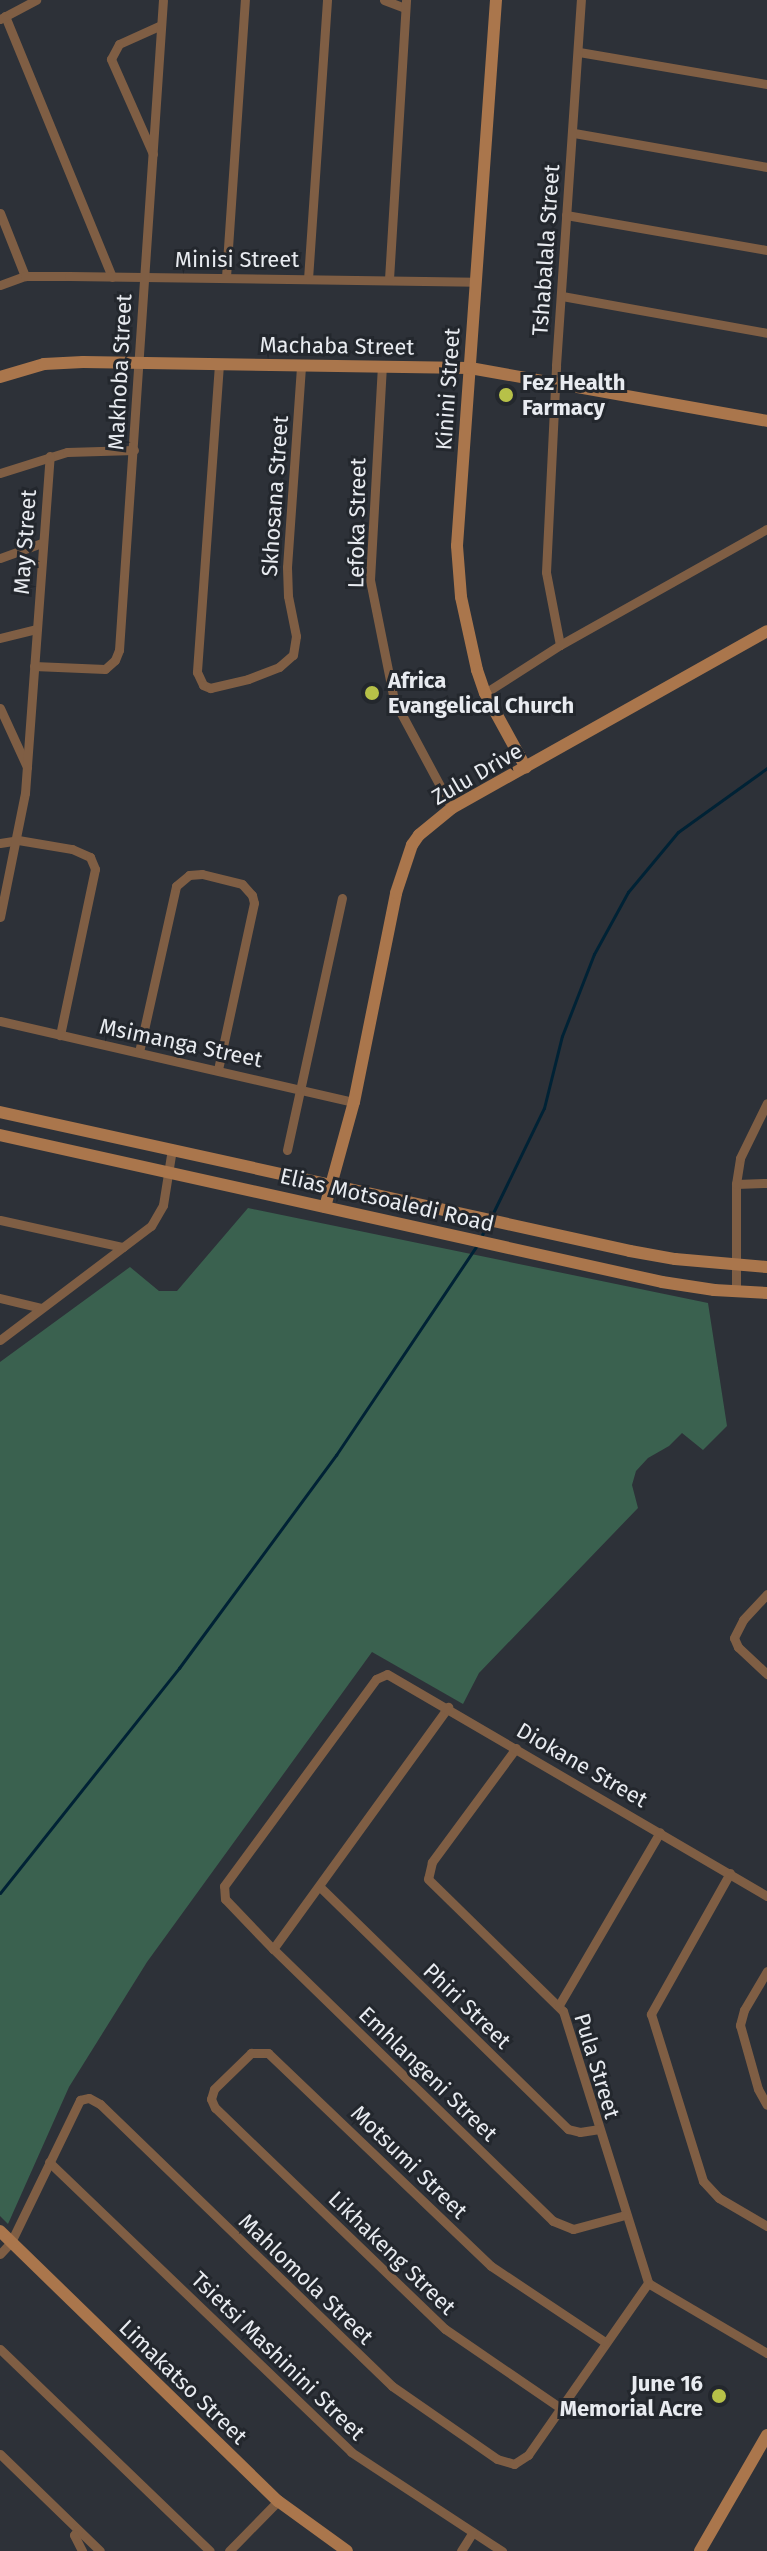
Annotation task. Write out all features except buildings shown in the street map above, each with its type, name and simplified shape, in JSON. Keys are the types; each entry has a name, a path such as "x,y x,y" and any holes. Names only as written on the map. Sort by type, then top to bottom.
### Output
{"main road":[{"name":"Kinini Street","path":"496,0 457,546 462,607 485,693 526,768"},
{"name":"Machaba Street","path":"0,377 44,364 138,362 470,368 767,421"},
{"name":"Zulu Drive","path":"325,1207 354,1102 406,859 419,835 452,808 767,631"},
{"name":"Elias Motsoaledi Road","path":"0,1112 675,1259 767,1267"},
{"name":"Elias Motsoaledi Road","path":"0,1135 662,1282 767,1293"},
{"name":"Limakatso Street","path":"0,2231 278,2501 347,2551"},
{"path":"700,2551 767,2435"}],"street":[{"path":"36,0 3,18 112,277"},
{"name":"Makhoba Street","path":"34,666 105,669 115,660 134,450 163,0"},
{"path":"226,277 245,0"},
{"path":"308,279 327,0"},
{"path":"384,0 405,4 389,279"},
{"name":"Tshabalala Street","path":"560,645 546,572 581,0"},
{"path":"153,154 111,59 119,44 161,25"},
{"path":"579,52 767,84"},
{"path":"574,133 767,167"},
{"path":"0,213 25,276"},
{"path":"566,215 767,250"},
{"name":"Minisi Street","path":"0,285 25,276 475,282"},
{"path":"562,296 767,333"},
{"name":"Skhosana Street","path":"219,364 197,672 203,685 210,688 232,685 287,662 295,647 287,582 301,365"},
{"name":"Lefoka Street","path":"382,365 370,580 394,700 452,808"},
{"path":"0,473 50,456 134,450"},
{"name":"May Street","path":"0,917 18,840 28,768 50,456"},
{"path":"485,693 560,645 767,529"},
{"path":"0,558 42,543"},
{"path":"0,638 37,629"},
{"path":"0,708 28,768"},
{"path":"0,843 18,840 84,853 95,869 60,1035"},
{"path":"139,1052 176,886 189,875 202,874 242,884 254,903 218,1069"},
{"path":"287,1150 342,898"},
{"name":"Msimanga Street","path":"0,1021 354,1102"},
{"path":"736,1292 736,1184 740,1158 767,1103"},
{"path":"0,1340 159,1216 172,1149"},
{"path":"736,1184 767,1183"},
{"path":"0,1220 123,1247"},
{"path":"0,1298 41,1308"},
{"path":"767,1594 734,1633 735,1642 767,1674"},
{"name":"Diokane Street","path":"225,1899 224,1886 376,1679 392,1675 767,1896"},
{"path":"273,1949 448,1707"},
{"path":"516,1748 432,1862 428,1879 559,2005"},
{"name":"Pula Street","path":"648,2283 559,2005 660,1832"},
{"path":"730,1873 651,2014 703,2181 719,2198 767,2226"},
{"name":"Phiri Street","path":"320,1887 568,2129 580,2132 598,2129"},
{"name":"Emhlangeni Street","path":"225,1899 560,2226 573,2229 625,2215"},
{"path":"767,1971 744,2010 740,2025 758,2089 767,2105"},
{"name":"Motsumi Street","path":"215,2108 211,2094 218,2085 251,2053 268,2053 491,2266 605,2342"},
{"name":"Mahlomola Street","path":"49,2162 80,2100 86,2097 100,2104 392,2386 497,2459 514,2464 524,2460 559,2407"},
{"name":"Likhakeng Street","path":"215,2108 445,2329 559,2407"},
{"path":"0,2254 11,2242 49,2162"},
{"name":"Tsietsi Mashinini Street","path":"49,2162 351,2452 502,2551"},
{"path":"559,2407 648,2283 767,2353"},
{"path":"0,2349 210,2551"},
{"path":"0,2454 100,2551"},
{"path":"229,2551 278,2501"},
{"path":"78,2530 74,2535 82,2551"},
{"path":"461,2551 473,2532"}],"green space":[{"path":"248,1208 708,1303 727,1426 703,1450 682,1433 669,1446 648,1458 636,1471 632,1485 638,1508 479,1673 463,1704 372,1652 147,1962 69,2087 8,2224 0,2216 0,1362 130,1267 159,1291 177,1291"}],"waterway":[{"path":"492,1215 544,1108 562,1036 594,954 628,892 678,832 767,768"},
{"path":"481,1237 488,1222"},
{"path":"0,1893 179,1668 336,1455 478,1244"}],"place":[{"name":"Fez Health Farmacy","path":"506,395"},
{"name":"Africa Evangelical Church","path":"372,693"},
{"name":"June 16 Memorial Acre","path":"719,2396"}]}
